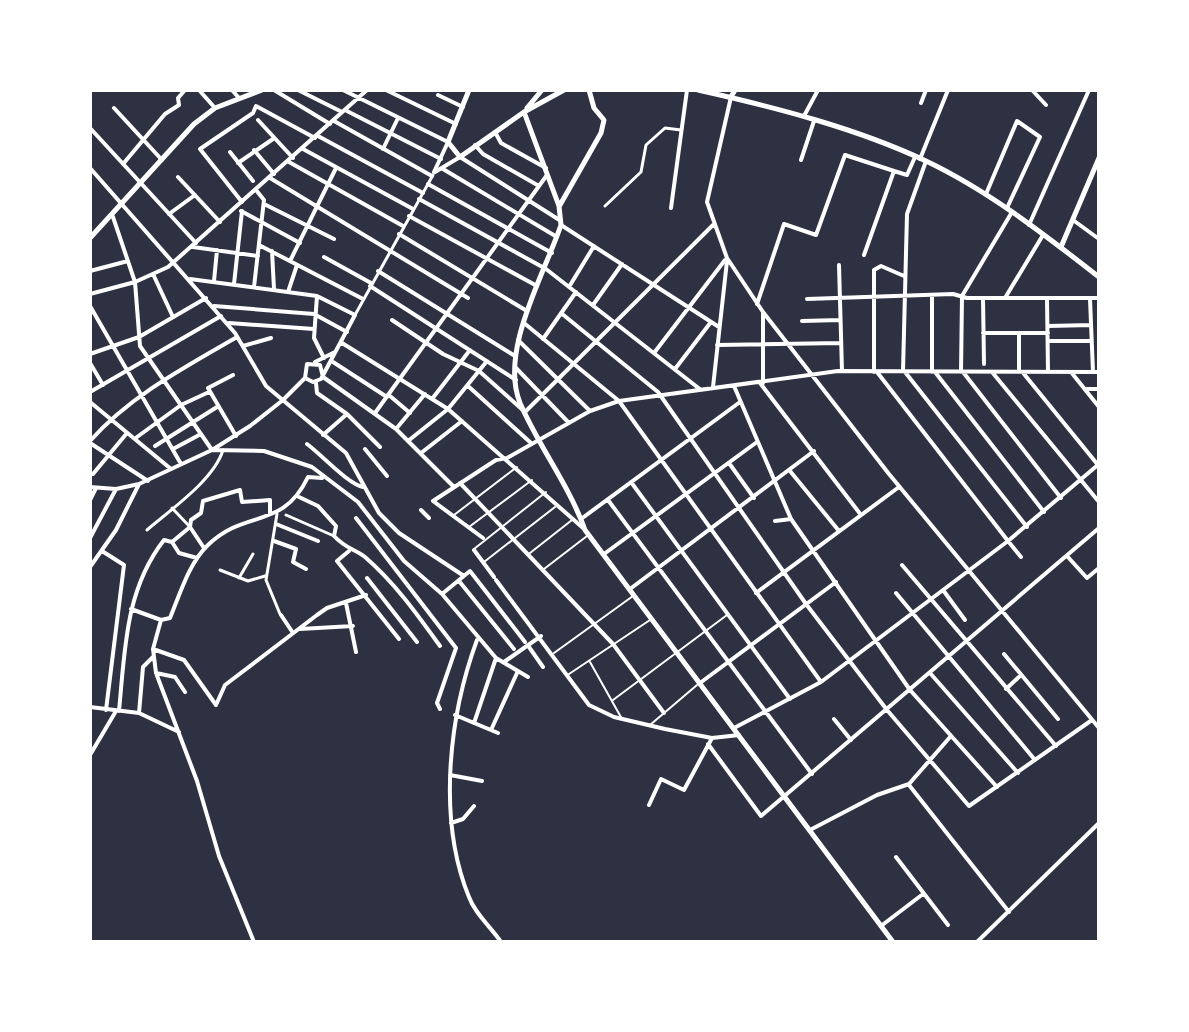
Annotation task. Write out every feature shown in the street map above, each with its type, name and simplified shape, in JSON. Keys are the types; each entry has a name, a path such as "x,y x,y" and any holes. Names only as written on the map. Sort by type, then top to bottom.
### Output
{"street":[{"path":"123,164 165,114 171,114 179,105 178,98 185,90"},
{"path":"199,90 215,108"},
{"path":"232,90 239,98"},
{"path":"90,238 113,217 194,124 215,108 262,90"},
{"path":"274,90 433,174"},
{"path":"298,90 441,159"},
{"path":"343,90 448,142 460,157 719,327"},
{"path":"90,294 135,282 175,262 367,90"},
{"path":"386,90 456,124"},
{"path":"316,382 333,362 370,284 428,184 469,90"},
{"path":"524,112 542,90"},
{"path":"671,208 687,90"},
{"path":"698,90 814,121 920,159 986,194 1099,277"},
{"path":"735,90 707,202 727,258 787,344 899,487 1099,728"},
{"path":"803,118 818,90"},
{"path":"921,103 926,90"},
{"path":"948,90 920,159 907,214 903,297 904,372 1027,527"},
{"path":"1032,90 1046,105"},
{"path":"1029,225 1089,90"},
{"path":"433,174 559,91"},
{"path":"559,206 601,133 604,120 587,91"},
{"path":"438,95 463,107"},
{"path":"242,202 200,149 253,113 256,106 423,193"},
{"path":"114,108 162,160"},
{"path":"524,112 559,206 561,223 518,340 516,380 525,412 587,532"},
{"path":"383,149 398,118"},
{"path":"258,120 291,160 403,226"},
{"path":"801,160 814,121"},
{"path":"986,194 1017,121 1040,137 1009,210 962,296 962,372 1061,498"},
{"path":"90,128 194,245 258,256"},
{"path":"605,206 641,172 646,145 665,128 681,130"},
{"path":"495,132 501,143 547,171"},
{"path":"238,163 273,139"},
{"path":"475,145 483,154 539,186"},
{"path":"303,149 413,209"},
{"path":"254,150 272,176 468,298"},
{"path":"230,152 253,181"},
{"path":"757,304 784,224 816,235 845,155 907,175 920,159"},
{"path":"1061,247 1098,162"},
{"path":"90,168 227,323 266,386 346,453 379,513 399,533 464,576"},
{"path":"290,261 336,168"},
{"path":"443,169 557,237"},
{"path":"375,413 547,171"},
{"path":"864,255 894,171"},
{"path":"178,177 220,222"},
{"path":"428,184 552,253"},
{"path":"256,190 264,204 334,239"},
{"path":"169,214 195,195"},
{"path":"419,199 546,269 701,390"},
{"path":"254,287 264,204"},
{"path":"236,208 300,243"},
{"path":"234,284 242,211"},
{"path":"409,216 539,286"},
{"path":"113,217 135,282 139,337 149,358 212,450"},
{"path":"1073,220 1099,239"},
{"path":"525,412 713,225"},
{"path":"399,234 528,312"},
{"path":"1005,298 1043,235"},
{"path":"259,245 363,299"},
{"path":"569,287 594,246"},
{"path":"214,281 217,250"},
{"path":"272,251 274,290"},
{"path":"324,257 516,380"},
{"path":"654,353 727,258"},
{"path":"713,389 727,258"},
{"path":"90,271 128,261"},
{"path":"593,305 622,264"},
{"path":"288,292 297,265"},
{"path":"839,265 842,371"},
{"path":"904,276 875,267 875,372 1021,557"},
{"path":"378,271 516,356"},
{"path":"153,274 173,317"},
{"path":"190,279 317,296 355,315"},
{"path":"543,339 576,292"},
{"path":"932,295 934,372 1044,512"},
{"path":"807,299 932,295 1099,298"},
{"path":"317,296 314,338 324,358"},
{"path":"90,354 139,337 206,298"},
{"path":"983,298 984,364"},
{"path":"483,538 433,501 496,460 507,458 590,411 619,401 842,371 1096,372 1090,298"},
{"path":"1047,299 1048,372"},
{"path":"90,306 181,464"},
{"path":"213,306 314,314 347,332"},
{"path":"763,312 761,383 861,515"},
{"path":"561,313 660,396 806,604 887,710 969,806 1092,720"},
{"path":"90,392 221,316"},
{"path":"392,320 479,371 525,412"},
{"path":"802,321 840,320"},
{"path":"90,325 99,321"},
{"path":"675,369 711,322"},
{"path":"227,323 314,329"},
{"path":"524,323 619,401 821,682"},
{"path":"1048,326 1091,325"},
{"path":"983,333 1048,333"},
{"path":"734,728 821,682 877,642 1027,527 1099,464 1021,372 1019,333"},
{"path":"148,481 90,442 110,418 142,395 237,337"},
{"path":"243,346 271,338"},
{"path":"518,340 590,411"},
{"path":"1048,341 1092,341"},
{"path":"342,343 448,409 546,492 587,532 893,942"},
{"path":"717,345 841,343"},
{"path":"432,399 470,350"},
{"path":"90,500 93,487 116,489 148,481 236,436 283,400 305,378 305,367 338,351"},
{"path":"408,441 448,409 487,361"},
{"path":"315,362 322,367 323,377 396,429 454,487"},
{"path":"333,362 410,413"},
{"path":"90,363 103,385"},
{"path":"516,368 569,423"},
{"path":"992,372 1098,498"},
{"path":"1071,372 1099,407"},
{"path":"233,375 208,388 236,436"},
{"path":"305,378 316,382"},
{"path":"316,382 317,393 347,414 380,447"},
{"path":"468,386 531,443"},
{"path":"734,386 791,519 910,690 997,787"},
{"path":"1085,389 1099,389"},
{"path":"137,437 181,405 209,392"},
{"path":"396,429 425,394"},
{"path":"90,402 137,437 171,469"},
{"path":"581,519 740,402"},
{"path":"155,446 218,407"},
{"path":"323,435 347,414"},
{"path":"421,453 462,421"},
{"path":"93,474 127,432"},
{"path":"173,449 201,434"},
{"path":"604,554 757,442"},
{"path":"307,444 334,464 353,485 363,487"},
{"path":"212,450 240,448 278,455 312,467 373,517 404,561 442,594 477,640 496,658 528,677"},
{"path":"365,449 387,476"},
{"path":"147,530 201,483 220,461 223,450"},
{"path":"633,592 658,568 814,451"},
{"path":"729,463 754,498"},
{"path":"790,470 839,531"},
{"path":"131,609 161,620 170,618 204,548 229,529 277,514 299,496 308,477 325,479"},
{"path":"631,482 790,699"},
{"path":"460,483 614,645 664,713"},
{"path":"90,567 139,484"},
{"path":"756,593 899,487"},
{"path":"90,538 116,489"},
{"path":"172,542 201,513 203,501 240,490 242,502 270,500 270,515"},
{"path":"358,502 367,495"},
{"path":"299,496 318,506 336,526 334,536"},
{"path":"608,500 812,774"},
{"path":"172,508 204,548"},
{"path":"421,510 429,518"},
{"path":"373,517 379,513"},
{"path":"277,514 266,575 270,597 295,631"},
{"path":"286,515 334,536 349,551 361,554 401,593 440,646"},
{"path":"356,518 456,648 437,703 440,709"},
{"path":"775,521 791,519"},
{"path":"276,524 318,541"},
{"path":"384,532 391,524"},
{"path":"708,744 761,816 1099,528"},
{"path":"90,755 117,711 131,609 141,573 164,540 172,542 179,553 197,558"},
{"path":"274,541 296,549 293,562 306,569"},
{"path":"474,550 541,636 586,701 622,719 649,726 712,738 739,735"},
{"path":"102,551 124,565 106,710"},
{"path":"349,551 337,561 399,639"},
{"path":"239,578 253,554"},
{"path":"1067,556 1087,578 1099,568"},
{"path":"902,565 1056,746"},
{"path":"220,570 253,582 266,575"},
{"path":"442,594 470,571 543,667"},
{"path":"367,578 417,642"},
{"path":"459,581 514,649"},
{"path":"700,683 836,582"},
{"path":"943,590 965,620"},
{"path":"896,593 911,615 1035,760"},
{"path":"153,649 184,660 216,705 225,685 295,631 327,608 366,595"},
{"path":"346,603 356,652"},
{"path":"161,620 153,649 156,673 180,733 219,856 254,942"},
{"path":"295,631 353,626"},
{"path":"504,662 541,636"},
{"path":"477,640 455,715 450,775 451,823 469,897 501,942"},
{"path":"1004,654 1058,719"},
{"path":"139,713 143,667 153,657"},
{"path":"474,723 496,658"},
{"path":"156,673 175,677 185,692"},
{"path":"491,730 517,673"},
{"path":"930,673 1018,773"},
{"path":"1006,689 1021,675"},
{"path":"90,707 139,713 180,733"},
{"path":"455,715 498,733"},
{"path":"834,719 851,740"},
{"path":"810,830 877,795 909,784 951,736"},
{"path":"649,805 661,779 684,790 712,738"},
{"path":"450,775 482,781"},
{"path":"909,784 1009,912"},
{"path":"451,823 463,819 474,806"},
{"path":"977,942 1099,823"},
{"path":"896,857 948,925"},
{"path":"881,926 923,894"}],"lane":[{"path":"453,516 517,467"},
{"path":"468,527 532,480"},
{"path":"474,550 473,546 546,492"},
{"path":"484,563 558,505"},
{"path":"529,554 573,520"},
{"path":"543,569 587,532"},
{"path":"553,653 633,592"},
{"path":"613,700 729,613"},
{"path":"568,675 653,618"},
{"path":"589,661 622,719"},
{"path":"649,726 700,683"}]}
